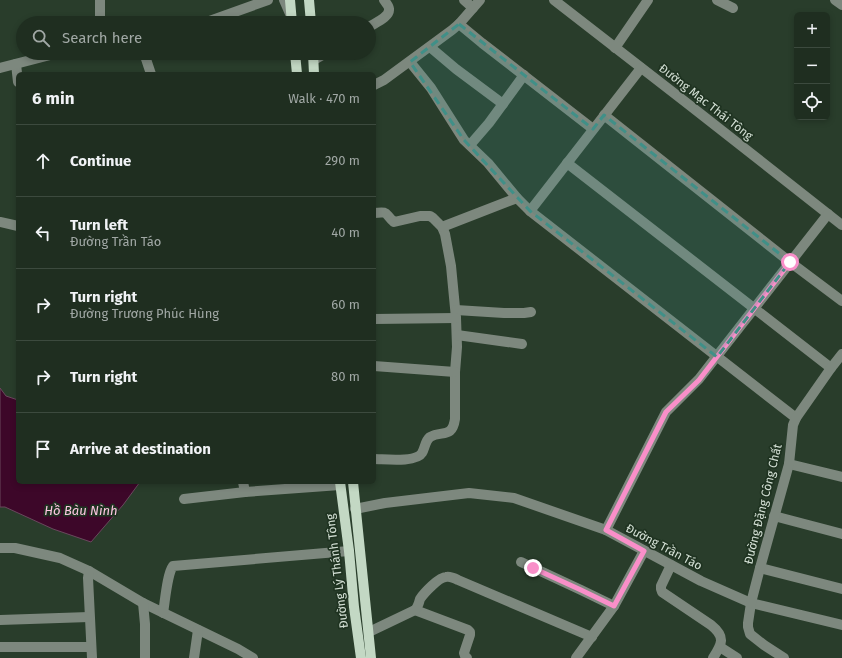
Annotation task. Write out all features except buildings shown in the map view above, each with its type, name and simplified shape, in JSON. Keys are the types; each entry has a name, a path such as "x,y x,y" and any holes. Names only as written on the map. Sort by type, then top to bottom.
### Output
{"main road":[{"path":"290,0 292,16"},
{"path":"309,0 310,16"},
{"path":"296,60 297,72"},
{"path":"314,60 314,72"},
{"name":"Đường Lý Thánh Tông","path":"340,484 361,658"},
{"name":"Đường Lý Thánh Tông","path":"353,484 371,658"}],"street":[{"path":"100,0 100,16"},
{"path":"223,16 268,0"},
{"path":"284,0 290,16"},
{"path":"376,22 388,14 389,7 384,0"},
{"path":"464,0 473,8"},
{"path":"376,85 410,62 459,24 480,0"},
{"name":"Đường Mạc Thái Tông","path":"554,0 842,225"},
{"path":"615,48 648,0"},
{"path":"717,0 733,8"},
{"path":"835,0 842,5"},
{"path":"459,24 593,129"},
{"path":"430,47 456,69 503,104"},
{"path":"0,68 31,60"},
{"path":"146,60 149,72"},
{"path":"410,62 431,88 462,137 488,163 517,198 530,211 796,418"},
{"path":"16,64 17,72"},
{"path":"530,211 641,68"},
{"path":"470,145 489,123 524,75"},
{"path":"604,115 790,262 842,301"},
{"path":"567,163 831,368"},
{"path":"442,226 517,198"},
{"path":"376,213 386,213 394,222 420,216 430,216 442,226 451,266 456,314 457,347 455,372 455,419 452,430 431,436 427,440 421,454 418,457 407,459 376,459"},
{"path":"606,530 666,412 699,380 828,214"},
{"path":"0,222 16,226"},
{"path":"376,319 456,314 524,314 531,312"},
{"path":"456,335 522,344"},
{"name":"Đường Đặng Công Chất","path":"784,658 750,634 748,627 751,603 789,464 793,425 796,418 842,354"},
{"path":"376,366 455,372"},
{"path":"789,464 842,477"},
{"path":"184,499 244,487 340,484"},
{"name":"Đường Trần Táo","path":"355,509 385,503 468,493 514,498 606,530 701,581 751,603 842,626"},
{"path":"774,516 842,534"},
{"path":"0,548 15,548 60,558 90,571 143,603 238,649 253,658"},
{"path":"576,658 614,606 644,551"},
{"path":"163,613 171,568 173,566 214,564 349,552"},
{"path":"521,562 614,606"},
{"path":"671,565 661,586 662,592 717,629 720,634 721,641 720,647 713,658"},
{"path":"760,568 842,589"},
{"path":"90,571 88,578 92,658"},
{"path":"369,632 415,610 421,598 440,578 445,576 592,637"},
{"path":"143,603 145,624 145,658"},
{"path":"415,610 468,630 470,635 464,653 467,658"},
{"path":"0,620 89,617"},
{"path":"194,658 198,630"},
{"path":"0,648 91,647"},
{"path":"720,647 737,658"}],"highlighted area":[{"path":"459,24 593,129 604,115 790,262 717,357 530,211 464,140 410,62"}],"water":[{"name":"Hồ Bàu Nình","path":"0,388 6,396 16,399 16,484 139,484 123,505 91,542 53,529 5,507 0,507"}],"route":[{"path":"533,568 614,606 644,551 606,530 666,412 672,404 699,380 790,262"}]}
